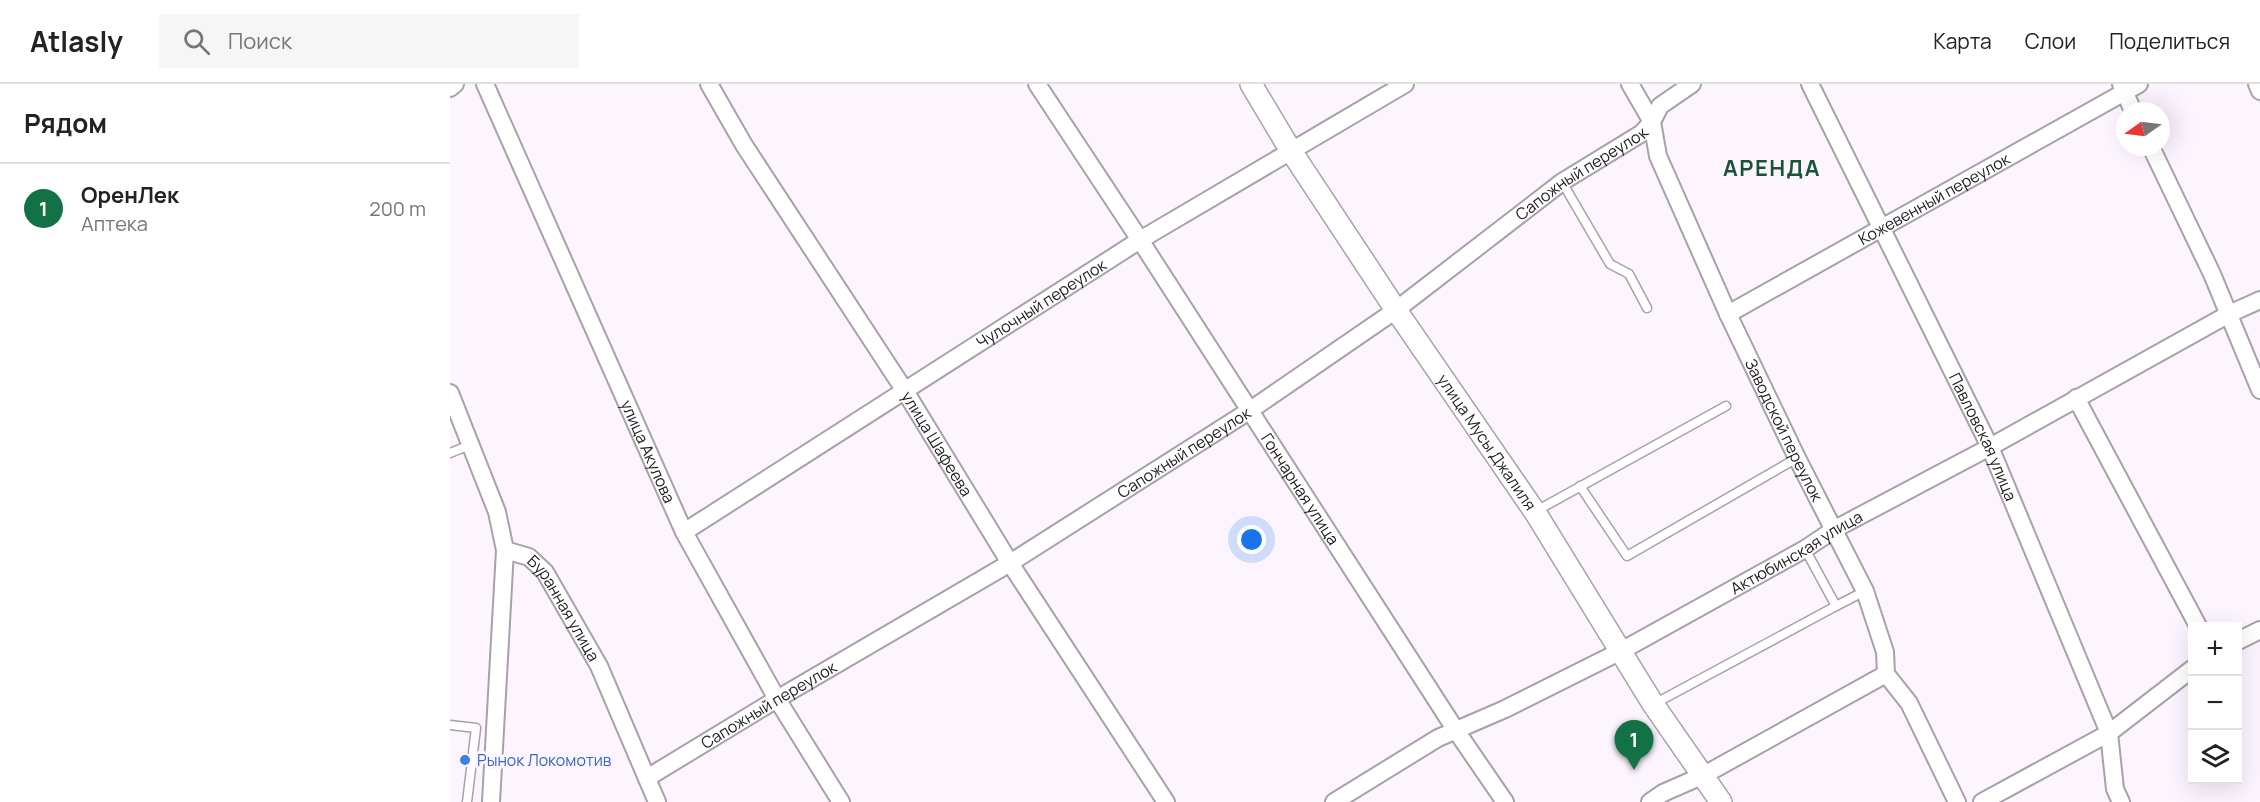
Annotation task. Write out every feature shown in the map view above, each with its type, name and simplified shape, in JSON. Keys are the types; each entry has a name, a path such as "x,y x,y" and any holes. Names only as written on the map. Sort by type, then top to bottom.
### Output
{"street":[{"path":"450,88 455,84"},
{"name":"улица Акулова","path":"485,84 684,532 777,699 841,802"},
{"name":"улица Шафеева","path":"709,84 744,145 905,391 1010,563 1166,802"},
{"name":"Гончарная улица","path":"1037,84 1455,729 1505,802"},
{"name":"улица Мусы Джалиля","path":"1251,84 1291,151 1396,310 1535,512 1653,704 1721,802"},
{"name":"Чулочный переулок","path":"684,532 1140,240 1405,84"},
{"path":"1630,84 1647,128"},
{"name":"Сапожный переулок","path":"646,778 1010,563 1250,411 1396,310 1562,182 1647,128 1660,106 1692,84"},
{"name":"Павловская улица","path":"1810,84 1990,447 2109,733 2115,789 2121,802"},
{"path":"2257,84 2260,91"},
{"path":"2128,87 2131,102"},
{"name":"Кожевенный переулок","path":"1728,314 2128,87"},
{"name":"Заводской переулок","path":"1647,128 1728,314 1797,458 1865,591 1885,652 1886,674"},
{"path":"2155,156 2229,314 2260,390"},
{"name":"Актюбинская улица","path":"1334,802 1455,729 1505,709 1621,651 1805,549 1835,529 1990,447 2229,314 2260,300"},
{"name":"Буранная улица","path":"450,393 497,512 505,550 529,557 544,572 599,666 657,802"},
{"path":"2076,398 2195,622"},
{"path":"491,802 505,550"},
{"path":"2242,639 2260,630"},
{"path":"1982,802 2109,733 2188,673"},
{"path":"1650,802 1663,793 1704,775 1886,674 1909,703 1957,802"}],"lane":[{"path":"1562,182 1610,264 1629,274 1647,308"},
{"path":"1535,512 1726,406"},
{"path":"450,453 470,446"},
{"path":"1580,486 1628,556 1797,458"},
{"path":"1805,549 1836,606"},
{"path":"1653,704 1865,591"},
{"path":"450,724 476,728 467,802"}],"place":[{"name":"Рынок Локомотив","path":"465,760"},
{"name":"ОренЛек","path":"1634,770"}],"district":[{"name":"АРЕНДА","path":"1772,168"}]}
